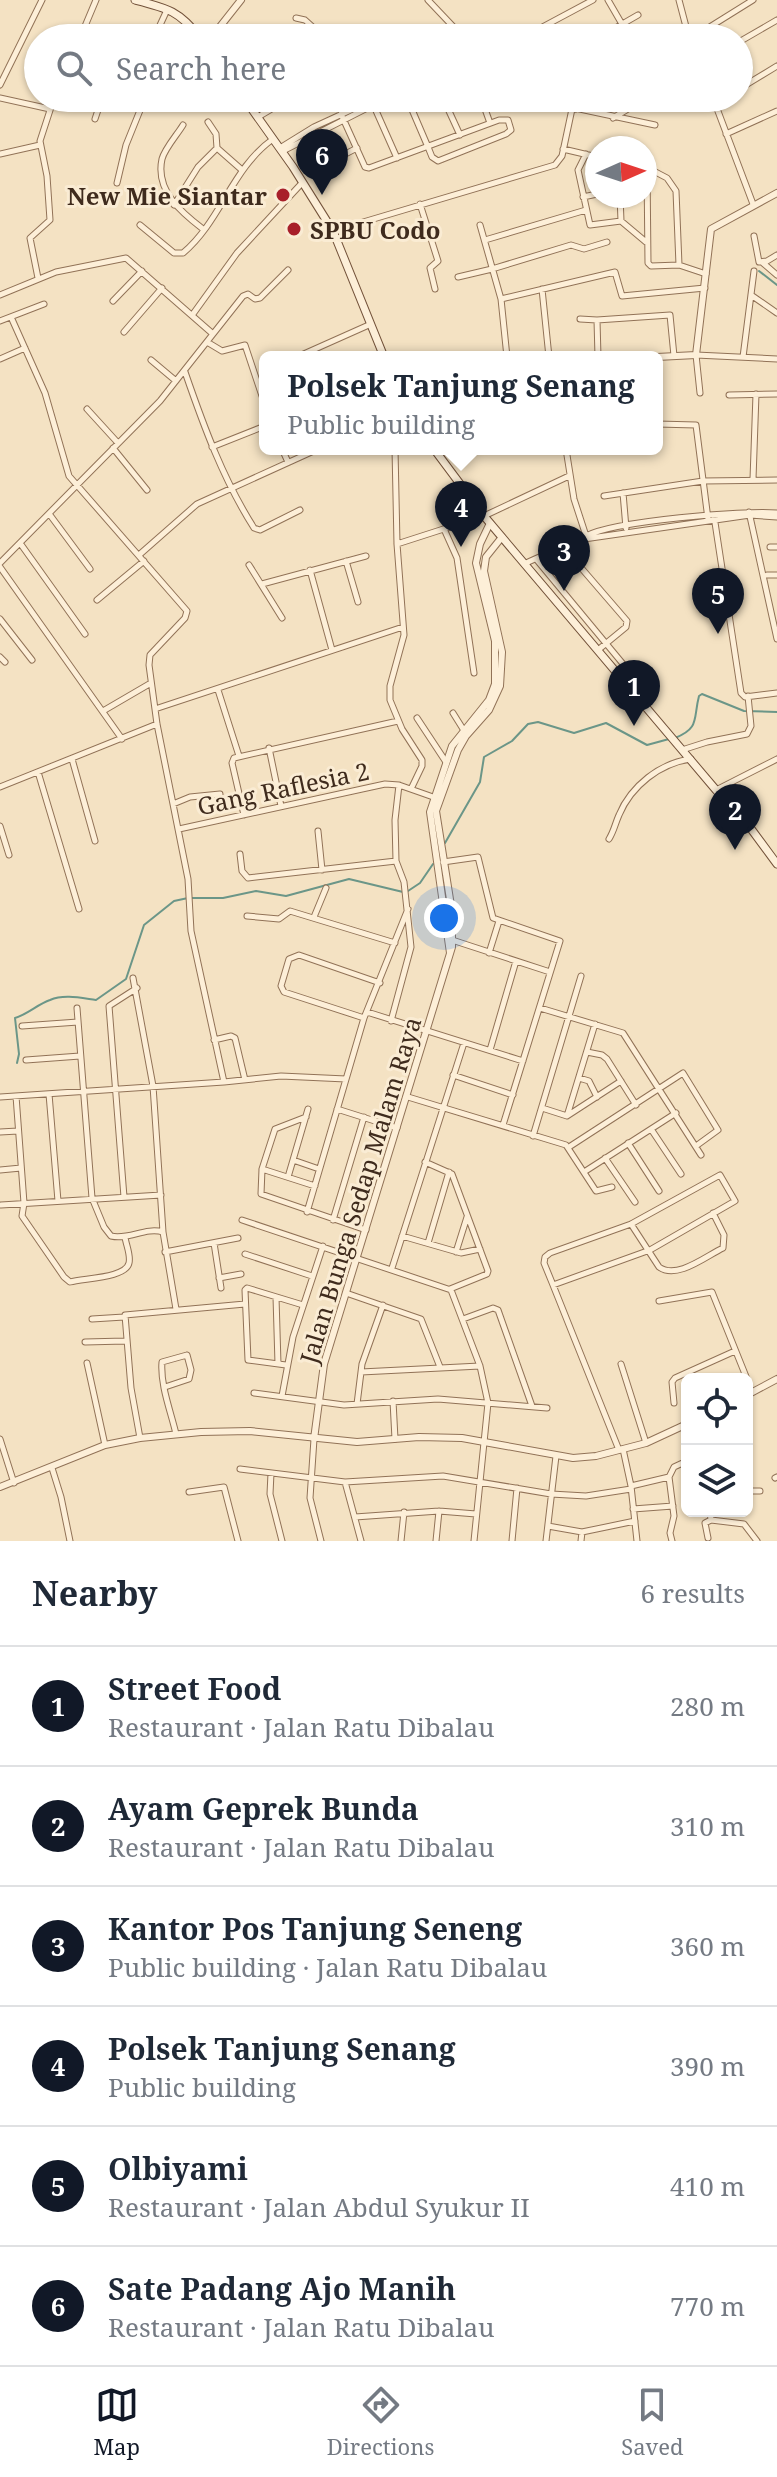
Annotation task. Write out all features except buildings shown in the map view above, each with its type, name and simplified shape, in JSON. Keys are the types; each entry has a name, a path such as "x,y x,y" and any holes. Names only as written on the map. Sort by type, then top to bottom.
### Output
{"main road":[{"path":"135,0 168,8 188,24"},
{"path":"254,112 333,231 382,351"},
{"path":"438,455 524,564 602,647 667,733 774,854 777,864"}],"street":[{"path":"30,24 42,0"},
{"path":"86,24 96,0"},
{"path":"222,24 241,0"},
{"path":"428,0 451,24"},
{"path":"548,24 593,0"},
{"path":"608,0 621,24 638,15"},
{"path":"679,0 687,24"},
{"path":"714,24 753,0"},
{"path":"161,24 168,8"},
{"path":"296,18 309,24"},
{"path":"753,34 777,20"},
{"path":"0,85 24,36"},
{"path":"753,81 777,66"},
{"path":"0,98 24,103"},
{"path":"726,134 777,111"},
{"path":"38,278 30,238 50,220 47,176 40,145 49,112"},
{"path":"95,119 97,112"},
{"path":"117,183 139,112"},
{"path":"258,117 266,112"},
{"path":"282,150 352,112"},
{"path":"378,112 397,158"},
{"path":"413,112 438,171"},
{"path":"449,112 460,135"},
{"path":"486,112 490,123"},
{"path":"333,231 555,165 560,160 573,112"},
{"path":"587,112 655,125"},
{"path":"613,118 623,112"},
{"path":"718,112 753,204"},
{"path":"342,117 365,167 369,168 505,118 511,130 435,160"},
{"path":"208,122 216,134 217,148 242,170"},
{"path":"183,125 162,159 166,188 174,205 203,229"},
{"path":"140,225 178,254 186,251 254,153 273,139"},
{"path":"0,154 40,145"},
{"path":"174,205 198,167 217,148"},
{"path":"330,162 357,148"},
{"path":"563,149 585,154"},
{"path":"585,156 578,168 586,210 593,226 621,221"},
{"path":"657,173 667,178 676,191 679,265"},
{"path":"193,314 237,253 303,182"},
{"path":"700,393 696,355 711,229 777,193"},
{"path":"420,204 438,261 430,268 435,289"},
{"path":"620,208 621,221 646,242"},
{"path":"646,208 649,264 679,265 707,275"},
{"path":"485,240 586,210"},
{"path":"480,225 501,299 506,351"},
{"path":"754,236 758,260 765,262 777,275"},
{"path":"458,277 571,245 584,249 607,242"},
{"path":"0,295 73,267 124,258 213,334"},
{"path":"765,262 777,258"},
{"path":"122,739 1,561 50,515 75,484 185,372 243,296 248,294 255,299 260,298 288,270"},
{"path":"113,301 142,271"},
{"path":"743,357 754,271"},
{"path":"501,299 615,272 622,296 706,288"},
{"path":"124,332 162,288"},
{"path":"542,289 548,351"},
{"path":"751,295 777,313"},
{"path":"0,321 44,304"},
{"path":"580,319 670,315 674,356"},
{"path":"11,317 45,393 67,470 75,484 187,612 150,655 151,682 189,888 191,931 224,1082"},
{"path":"597,320 598,351"},
{"path":"310,351 371,324"},
{"path":"207,342 222,351 244,344 259,388"},
{"path":"0,359 25,348"},
{"path":"663,357 777,359"},
{"path":"151,360 176,381"},
{"path":"185,372 230,488 257,531 300,510"},
{"path":"255,376 259,374"},
{"path":"753,479 756,394"},
{"path":"729,395 777,394"},
{"path":"87,409 147,490"},
{"path":"663,424 696,425 741,693 748,696 777,693"},
{"path":"212,447 259,428"},
{"path":"285,455 288,462"},
{"path":"97,600 187,511 304,455"},
{"path":"395,455 403,642 390,686 390,700 398,721 423,763 411,789"},
{"path":"567,455 585,538"},
{"path":"397,544 484,516 569,476"},
{"path":"604,496 703,481 777,480"},
{"path":"623,493 626,529"},
{"path":"749,513 774,612 777,639"},
{"path":"524,564 585,538 626,529 749,513 777,515"},
{"path":"50,515 90,569"},
{"name":"Jalan Bunga Sedap Malam Raya","path":"314,1439 324,1364 452,945 452,912 441,861 437,798 446,762 463,729 489,700 495,684 495,641 476,563 480,544 490,523"},
{"path":"444,529 457,558 474,673"},
{"name":"Jalan Bunga Sedap Malam Raya","path":"441,861 435,851 430,817 462,742 489,710 500,686 502,652 484,571 486,557 502,537"},
{"path":"20,543 85,634"},
{"path":"536,559 602,647 626,627 627,621 564,548"},
{"path":"262,584 366,556"},
{"path":"346,561 358,602"},
{"path":"249,565 282,618"},
{"path":"310,570 332,650"},
{"path":"767,575 777,575"},
{"path":"1,622 32,660"},
{"path":"155,709 403,627"},
{"path":"103,711 151,682"},
{"path":"218,690 239,756"},
{"path":"682,750 747,734 750,730 748,696"},
{"path":"453,713 463,729"},
{"path":"417,718 446,762"},
{"path":"244,815 232,761 239,756 398,721"},
{"path":"0,787 157,724"},
{"path":"269,748 281,806"},
{"path":"72,759 95,841"},
{"path":"609,839 619,814 640,783 678,762 691,759"},
{"path":"716,790 777,759"},
{"path":"38,772 79,909"},
{"name":"Gang Raflesia 2","path":"179,829 385,784 399,785 437,798"},
{"path":"391,1021 411,950 404,882 396,861 395,820 399,785"},
{"path":"173,804 190,797 220,794"},
{"path":"0,826 9,855"},
{"path":"318,831 322,870"},
{"path":"240,854 242,871 248,878 396,861"},
{"path":"441,861 479,858 493,918 559,939 503,1125"},
{"path":"314,917 326,888"},
{"path":"307,1212 366,1015 408,909"},
{"path":"247,916 279,919 290,911 395,943"},
{"path":"489,953 499,921"},
{"path":"452,945 550,972"},
{"path":"380,983 299,955 289,959 281,986 284,992 523,1061"},
{"path":"490,1050 516,961"},
{"path":"533,1136 581,976"},
{"path":"133,978 153,1086 165,1252 176,1309"},
{"path":"124,1197 109,1006 137,988"},
{"path":"77,1008 92,1198 107,1233 115,1237 149,1230 163,1232"},
{"path":"540,1008 625,1036 701,1155"},
{"path":"22,1026 78,1022"},
{"path":"567,1116 595,1024"},
{"path":"214,1040 235,1038 245,1080"},
{"path":"392,1268 464,1043"},
{"path":"587,1052 604,1056 636,1105"},
{"path":"26,1060 80,1056"},
{"path":"569,1147 681,1074 685,1075 718,1130 696,1146"},
{"path":"0,1097 304,1075 346,1079"},
{"path":"453,1075 513,1095"},
{"path":"579,1078 589,1081 597,1097"},
{"path":"567,1116 621,1081"},
{"path":"49,1094 58,1201"},
{"path":"16,1096 24,1220 70,1282 123,1273 129,1266 130,1258 125,1237"},
{"path":"408,1097 569,1147 596,1191 612,1187"},
{"path":"542,1108 567,1116"},
{"path":"288,1177 308,1109"},
{"path":"337,1109 398,1128"},
{"path":"584,1172 676,1113"},
{"path":"306,1117 275,1129 262,1169 261,1194 366,1230"},
{"path":"333,1220 364,1117"},
{"path":"651,1129 681,1174"},
{"path":"0,1132 18,1131"},
{"path":"628,1143 659,1191"},
{"path":"605,1158 635,1202"},
{"path":"293,1160 319,1169"},
{"path":"242,1220 450,1289 488,1273 456,1182 449,1172 425,1162"},
{"path":"0,1170 21,1168"},
{"path":"262,1169 315,1186"},
{"path":"428,1243 449,1172"},
{"path":"553,1285 650,1250 735,1201 720,1175 631,1224 545,1257 544,1263 553,1285 621,1450 631,1487 637,1541"},
{"path":"1,1205 161,1195"},
{"path":"631,1224 665,1272 682,1269 723,1248 724,1235 713,1213"},
{"path":"456,1252 467,1216"},
{"path":"402,1236 456,1252 480,1249"},
{"path":"165,1252 238,1238"},
{"path":"214,1243 221,1288"},
{"path":"282,1396 286,1365 323,1246"},
{"path":"245,1254 312,1276"},
{"path":"219,1278 241,1274"},
{"path":"286,1365 248,1360 247,1288 303,1305"},
{"path":"450,1289 480,1366 488,1403 474,1541"},
{"path":"659,1301 712,1292 744,1373"},
{"path":"346,1293 421,1319 440,1367"},
{"path":"276,1297 278,1364"},
{"path":"92,1319 245,1304"},
{"path":"357,1404 361,1372 383,1305"},
{"path":"463,1319 493,1308 498,1310 532,1406"},
{"path":"125,1316 125,1341 140,1438"},
{"path":"85,1342 125,1341"},
{"path":"674,1403 672,1390 675,1378 735,1351"},
{"path":"165,1387 189,1379 191,1370 187,1355 168,1359 162,1364 165,1387 176,1434"},
{"path":"87,1363 105,1445"},
{"path":"621,1364 646,1443"},
{"path":"361,1372 480,1366"},
{"path":"753,1392 777,1379"},
{"path":"254,1393 344,1405 454,1399 547,1408"},
{"path":"393,1401 395,1439"},
{"path":"0,1487 105,1445 176,1434 238,1431 357,1442 444,1437 556,1456 584,1457 646,1443 681,1427"},
{"path":"0,1439 14,1483"},
{"path":"314,1439 310,1498 321,1541"},
{"path":"546,1541 556,1456"},
{"path":"672,1541 673,1506 669,1477 674,1467 681,1464"},
{"path":"52,1468 70,1541"},
{"path":"240,1469 345,1482 439,1476 551,1494 591,1496 669,1477"},
{"path":"271,1473 270,1494 282,1541"},
{"path":"345,1482 361,1541"},
{"path":"189,1492 224,1487 238,1541"},
{"path":"512,1541 517,1488"},
{"path":"753,1491 760,1491"},
{"path":"633,1509 673,1506"},
{"path":"355,1517 439,1511 476,1514"},
{"path":"436,1541 439,1511"},
{"path":"401,1541 404,1512"},
{"path":"708,1538 705,1523 711,1520 744,1524 757,1541"},
{"path":"548,1526 582,1532 635,1521"},
{"path":"581,1541 582,1532"}],"waterway":[{"path":"759,271 777,285"},
{"path":"675,738 692,726 702,694 744,711 777,712"},
{"path":"445,843 480,782 484,757 512,741 528,724 538,722 574,733 606,723 647,745 669,739"},
{"path":"408,891 420,883 433,864"},
{"path":"17,1063 15,1018 55,998 96,1000 126,979 144,925 174,901 223,898 256,891 286,896 349,879 403,892"}],"place":[{"name":"New Mie Siantar","path":"283,195"},
{"name":"Sate Padang Ajo Manih","path":"322,195"},
{"name":"SPBU Codo","path":"294,229"},
{"name":"Polsek Tanjung Senang","path":"461,547"},
{"name":"Kantor Pos Tanjung Seneng","path":"564,591"},
{"name":"Olbiyami","path":"718,634"},
{"name":"Street Food","path":"634,726"},
{"name":"Ayam Geprek Bunda","path":"735,850"}]}
